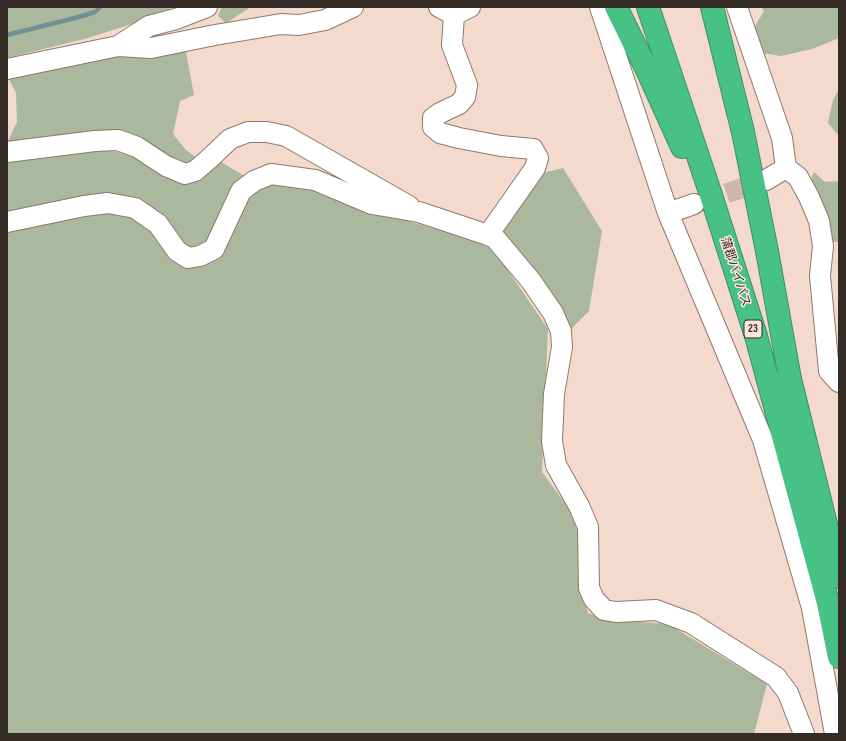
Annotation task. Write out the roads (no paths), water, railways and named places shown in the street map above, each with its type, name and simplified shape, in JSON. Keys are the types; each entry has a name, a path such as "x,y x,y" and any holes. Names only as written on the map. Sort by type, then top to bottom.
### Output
{"highway":[{"name":"23","path":"616,7 649,74 694,175 717,241 756,336"},
{"name":"蒲郡バイパス","path":"648,7 710,192 756,336 828,603 839,657"},
{"name":"蒲郡バイパス","path":"658,7 719,188 789,417 838,589"},
{"name":"23","path":"712,7 743,132 767,251 790,379 838,589"}],"street":[{"path":"118,46 149,26 176,19 207,7"},
{"path":"7,69 118,46 150,48 281,24 299,25 325,20 353,7"},
{"path":"600,7 668,213 763,440 812,608 835,734"},
{"path":"737,7 782,138 786,168 798,177 809,197 819,221 823,246 820,276 829,371 839,382"},
{"path":"454,10 452,45 467,85 466,97 459,104 433,118 433,127 440,133 459,138 501,146 533,149 538,158 535,168 488,235"},
{"path":"7,152 95,141 118,140 137,147 166,166 185,174 195,171 230,139 248,132 267,132 286,136 419,212"},
{"path":"766,180 786,168"},
{"path":"7,222 84,206 108,203 122,205 136,208 158,224 177,251 188,258 200,256 214,249 241,191 254,181 271,174 315,180 372,204 419,212 495,238 531,281 553,313 561,331 562,347 554,394 552,441 556,464 588,526 589,588 594,599 604,610 616,612 656,610 691,623 776,678 788,693 804,734"},
{"path":"668,213 694,204"}],"waterway":[{"path":"7,35 79,17 95,12 100,7"}],"tunnel":[{"path":"698,203 766,180"}]}
